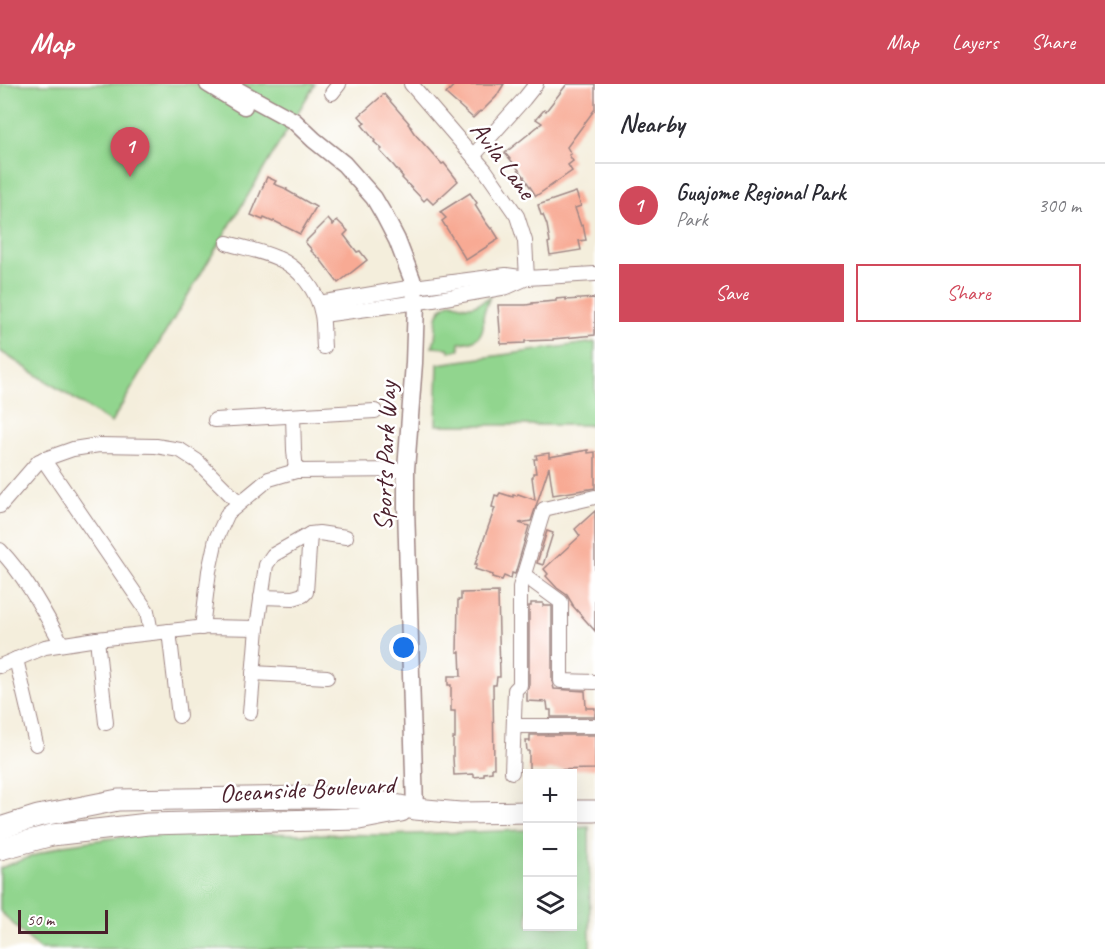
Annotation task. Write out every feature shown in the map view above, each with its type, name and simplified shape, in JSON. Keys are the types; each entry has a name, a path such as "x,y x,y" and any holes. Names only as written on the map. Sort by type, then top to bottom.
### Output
{"main road":[{"name":"Oceanside Boulevard","path":"0,828 38,816 118,800 360,798 415,809"},
{"path":"415,809 460,813 523,812"},
{"name":"Oceanside Boulevard","path":"0,849 52,835 148,824 359,819 415,809"},
{"path":"577,811 595,811"}],"street":[{"name":"Sports Park Way","path":"208,84 291,132 314,140"},
{"name":"Sports Park Way","path":"230,84 294,121 344,164 374,198 397,240 412,279 415,295 414,363 406,470 415,809"},
{"name":"Avila Lane","path":"411,84 485,170 517,216 525,241 527,278"},
{"path":"473,156 536,84"},
{"path":"227,243 278,258 309,285 321,309 324,347"},
{"path":"321,309 415,295 507,287 527,278 595,274"},
{"path":"215,420 375,411"},
{"path":"292,416 296,471"},
{"path":"0,506 39,461 73,449 99,445 156,446 180,450 197,461 239,503"},
{"path":"43,459 147,611 151,633"},
{"path":"202,628 216,539 228,513 269,479 296,471 406,470"},
{"path":"512,772 514,690 520,685 520,586 544,509 595,497"},
{"path":"261,597 293,598 300,597 306,592 310,534"},
{"path":"250,713 257,628 266,565 273,555 310,534 346,537"},
{"path":"0,550 36,598 62,644"},
{"path":"524,575 561,602 561,681 595,682"},
{"path":"0,666 45,647 62,644 202,628 257,628"},
{"path":"169,631 178,716"},
{"path":"97,639 106,723"},
{"path":"16,659 36,744"},
{"path":"253,673 327,677"},
{"path":"514,726 595,726"}],"green space":[{"path":"0,84 315,84 111,423 0,351"},
{"path":"490,297 483,314 482,331 477,338 459,343 460,349 450,352 448,348 432,347 440,310 452,302 471,306"},
{"path":"595,342 595,425 436,425 438,364"},
{"path":"589,827 590,949 39,949 0,911 0,868 63,845 157,832 386,835 523,830 523,931 577,931 577,828"}],"building":[{"path":"455,84 504,84 496,97 473,118 446,94"},
{"path":"567,84 595,84 595,109 567,147 573,161 568,165 572,171 536,196 524,176 505,153 542,123 536,119 544,110 546,111"},
{"path":"384,94 409,123 414,133 442,164 444,163 458,181 433,204 427,198 424,201 402,178 362,125 365,123 359,116"},
{"path":"267,177 276,181 274,184 287,189 316,207 300,234 274,221 264,218 263,220 251,215"},
{"path":"576,192 581,206 575,208 581,226 583,225 586,240 579,241 581,250 550,255 547,225 538,205"},
{"path":"470,193 485,221 499,239 466,260 442,221 446,218 440,212"},
{"path":"328,219 333,225 337,220 348,231 344,235 357,252 360,251 367,260 338,283 305,242"},
{"path":"566,298 566,300 595,298 595,335 501,344 498,305 526,305"},
{"path":"588,450 588,453 595,452 595,488 553,495 549,467 531,521 519,523 529,526 515,574 512,573 511,579 504,576 502,580 475,569 495,508 492,507 495,495 498,496 500,493 513,497 518,494 535,500 532,477 533,473 536,473 534,459 537,459 536,455 549,453 549,457"},
{"path":"595,511 595,631 572,605 567,595 546,576 548,574 544,569 580,536 575,529"},
{"path":"547,531 553,533 543,565 537,563"},
{"path":"498,592 500,677 497,677 496,685 493,685 494,768 492,772 484,773 484,776 454,775 455,711 451,711 451,685 448,685 448,676 461,676 460,652 457,652 458,600 461,600 461,593"},
{"path":"531,603 552,606 552,681 554,689 585,691 586,708 595,708 595,717 551,717 551,710 548,710 547,702 527,701 529,606"},
{"path":"530,735 595,735 595,769 529,769 529,751 527,751 526,741 530,741"}],"place":[{"name":"Guajome Regional Park","path":"130,177"}]}
